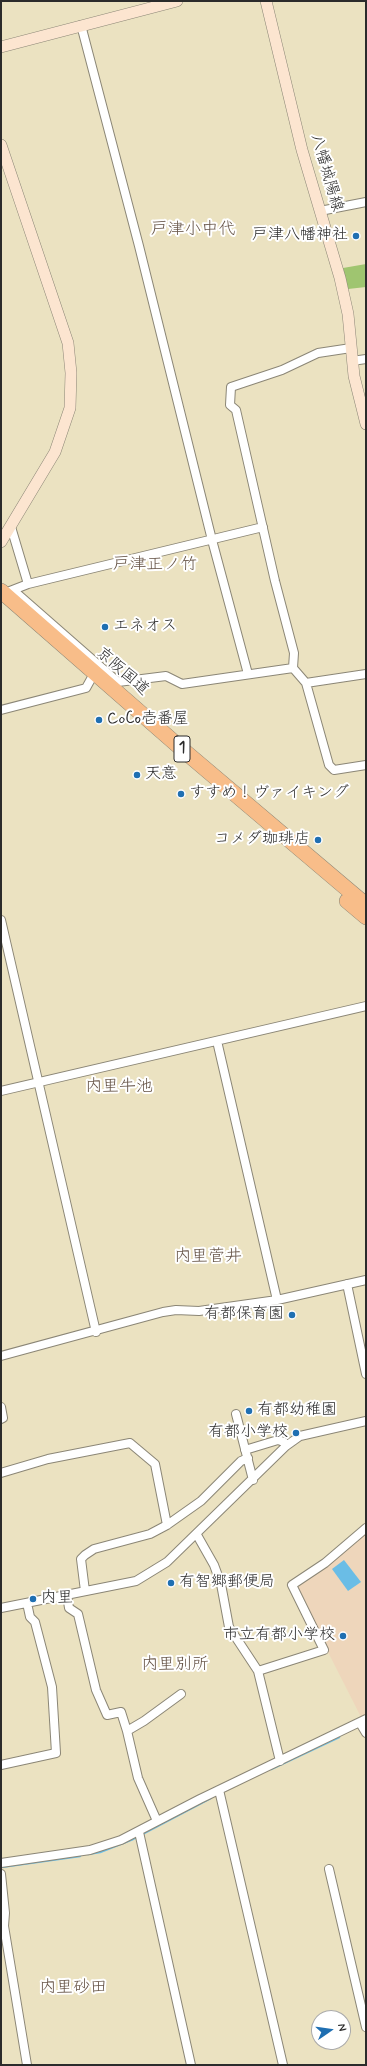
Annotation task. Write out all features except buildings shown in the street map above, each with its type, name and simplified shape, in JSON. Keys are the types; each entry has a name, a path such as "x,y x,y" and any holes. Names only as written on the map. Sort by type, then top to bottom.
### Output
{"highway":[{"name":"京阪国道","path":"5,595 91,679 366,917"},
{"name":"京阪国道","path":"5,595 183,750 366,905"}],"street":[{"path":"1,47 177,1"},
{"name":"八幡城陽線","path":"266,1 302,150 340,278 348,314 354,376 366,424"},
{"path":"81,25 139,246 212,540 248,674"},
{"path":"1,145 68,343 71,373 70,408 57,446 1,542"},
{"path":"320,210 366,202"},
{"path":"351,348 318,353 282,370 231,387 230,405 236,410 294,652 293,668 306,683 329,765 334,770 366,765"},
{"path":"352,361 366,359"},
{"path":"11,527 28,584"},
{"path":"263,527 28,584 5,595 118,682 166,676 182,684 293,668"},
{"path":"306,683 366,674"},
{"path":"1,710 86,688 91,679"},
{"path":"1,920 96,1332"},
{"path":"1,1091 366,1006"},
{"path":"217,1041 277,1300"},
{"path":"1,1356 176,1310 199,1311 277,1300 366,1280"},
{"path":"347,1284 366,1374"},
{"path":"1,1406 3,1418 1,1419"},
{"path":"236,1414 253,1480"},
{"path":"1,1608 136,1580 152,1572 167,1562 253,1480 286,1446 300,1436 366,1421"},
{"path":"245,1450 278,1440 284,1442 286,1446"},
{"path":"1,1473 48,1459 130,1443 155,1464 167,1525"},
{"path":"85,1591 81,1560 85,1555 94,1549 150,1534 167,1525 201,1501 241,1461 248,1458"},
{"path":"258,1671 324,1650 292,1585 325,1564 366,1528"},
{"path":"197,1534 216,1572 229,1627 258,1671 280,1761"},
{"path":"67,1595 69,1608 78,1614 96,1690 107,1715 121,1712 138,1778 157,1821"},
{"path":"1,1765 56,1753 52,1687 35,1622 30,1616 27,1603"},
{"path":"127,1731 144,1722 181,1694"},
{"path":"1,1863 90,1850 139,1832 157,1821 219,1790 363,1721 366,1734"},
{"path":"219,1790 283,2065"},
{"path":"139,1832 191,2065"},
{"path":"329,1869 366,2026"},
{"path":"1,1874 5,1913 4,1926 27,2065"}],"shaded area":[{"name":"市立有都小学校","path":"366,1531 366,1716 362,1719 297,1591 297,1585"}],"green space":[{"path":"366,264 366,287 348,289 343,268"}],"water":[{"path":"344,1560 361,1582 348,1591 332,1569"}],"waterway":[{"path":"271,1769 339,1737"},
{"path":"88,1854 100,1852 133,1839 211,1798"},
{"path":"1,1867 80,1856"}],"place":[{"name":"戸津八幡神社","path":"356,236"},
{"name":"エネオス","path":"105,627"},
{"name":"CoCo壱番屋","path":"99,720"},
{"name":"天意","path":"137,775"},
{"name":"すすめ！ヴァイキング","path":"181,794"},
{"name":"コメダ珈琲店","path":"318,840"},
{"name":"有都保育園","path":"292,1315"},
{"name":"有都幼稚園","path":"249,1411"},
{"name":"有都小学校","path":"296,1433"},
{"name":"有智郷郵便局","path":"171,1583"},
{"name":"内里","path":"33,1599"},
{"name":"市立有都小学校","path":"343,1636"}],"district":[{"name":"戸津小中代","path":"193,230"},
{"name":"戸津正ノ竹","path":"155,565"},
{"name":"内里牛池","path":"119,1087"},
{"name":"内里菅井","path":"208,1257"},
{"name":"内里別所","path":"175,1665"},
{"name":"内里砂田","path":"73,1988"}]}
